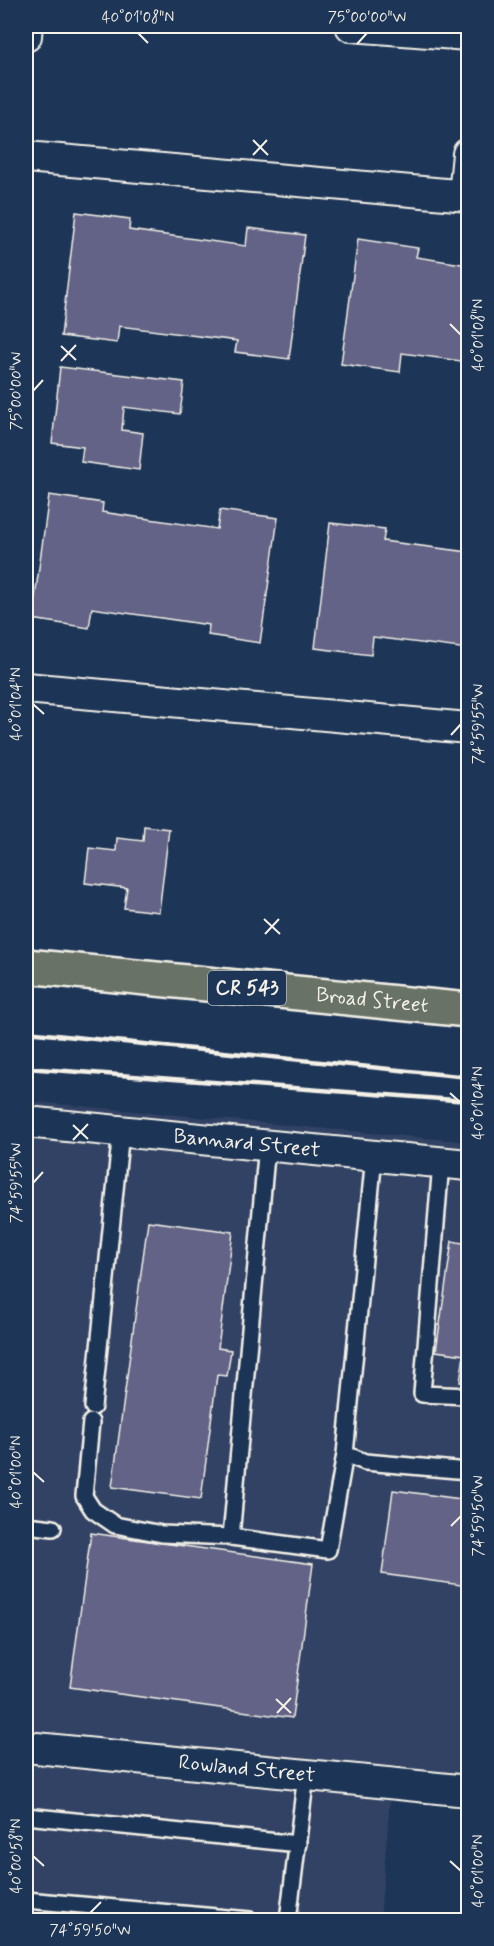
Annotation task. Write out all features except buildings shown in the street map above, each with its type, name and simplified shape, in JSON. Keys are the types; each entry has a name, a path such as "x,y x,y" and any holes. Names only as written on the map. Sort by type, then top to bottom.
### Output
{"main road":[{"name":"Broad Street","path":"26,966 468,1010"}],"street":[{"path":"26,36 27,26"},
{"path":"351,26 468,35"},
{"path":"26,157 466,195 468,154"},
{"path":"26,688 468,728"},
{"name":"Bannard Street","path":"26,1122 455,1164"},
{"name":"Rowland Street","path":"26,1747 468,1791"}],"lane":[{"path":"121,1131 84,1496 93,1510 115,1525 162,1534 231,1537 328,1550 345,1454 374,1156"},
{"path":"231,1537 267,1145"},
{"path":"455,1164 422,1394 468,1396"},
{"path":"345,1454 365,1462 468,1470"},
{"path":"26,1525 53,1527"},
{"path":"288,1920 306,1775"},
{"path":"26,1816 298,1844"},
{"path":"26,1899 250,1920"}],"shaded area":[{"path":"26,1101 468,1142 468,1760 466,1779 392,1775 380,1920 26,1920"}],"railway":[{"path":"26,1032 468,1077"},
{"path":"26,1068 468,1101"}]}
